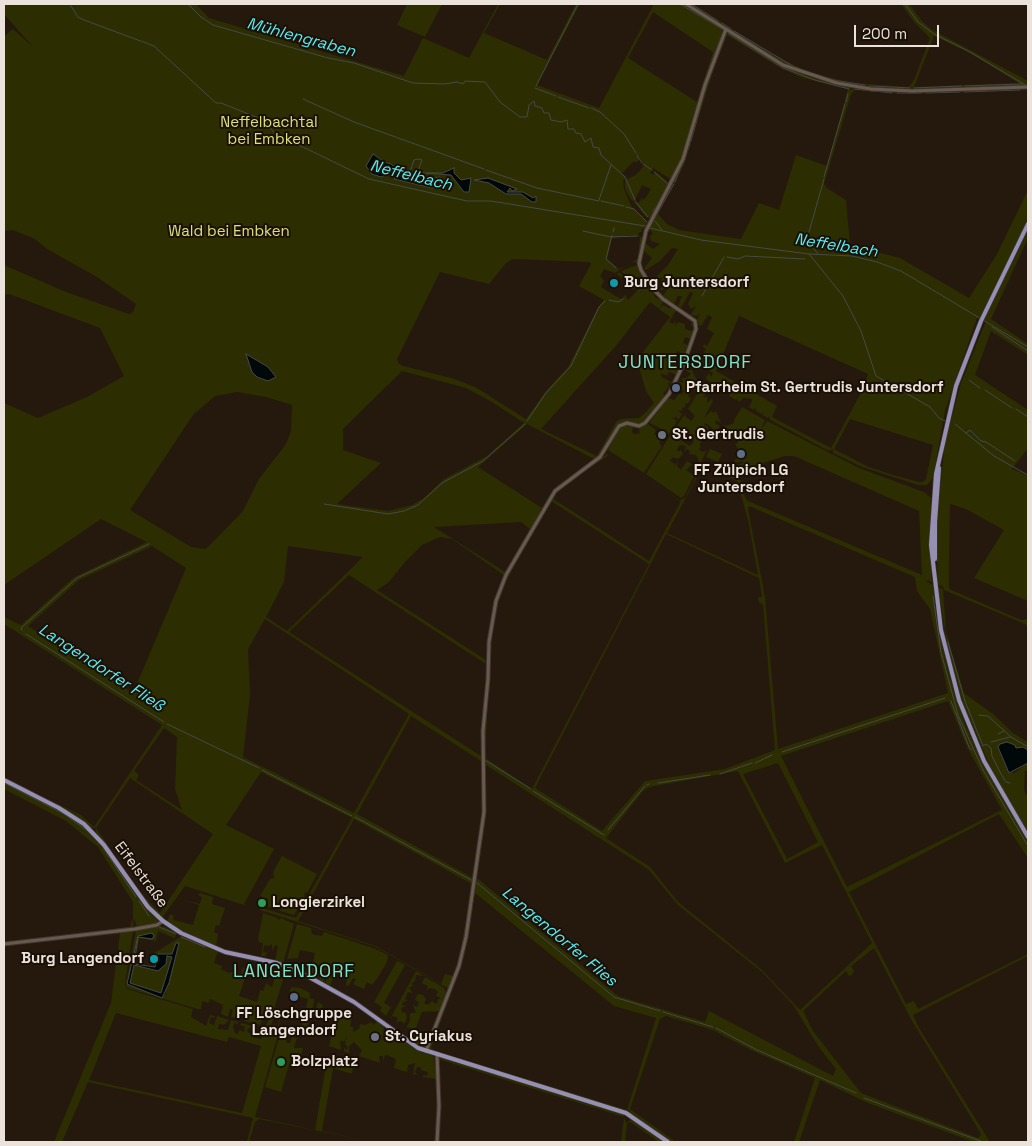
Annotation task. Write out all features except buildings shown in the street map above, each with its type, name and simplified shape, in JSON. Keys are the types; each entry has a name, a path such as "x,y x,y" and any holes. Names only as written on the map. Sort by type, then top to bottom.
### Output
{"main road":[{"path":"1028,224 982,320 961,370 948,413 932,508 931,545 945,649 963,711 989,770 1028,837"},
{"name":"Eifelstraße","path":"4,780 59,808 84,824 102,842 139,897 163,922 207,946 231,954 277,963 314,980 361,1007 410,1044 426,1051 626,1113 668,1142"}],"street":[{"path":"686,4 783,65 818,79 842,84 912,91 1028,87"},
{"path":"426,1051 462,959 466,937 484,818 483,731 489,642 496,601 506,574 554,492 594,462 605,451 620,425 626,423 639,426 646,422 669,394 684,363 696,329 695,322 659,296 649,283 640,266 644,234 684,159 705,85 726,29"},
{"path":"4,944 135,929 163,922"},
{"path":"437,1054 439,1106 437,1142"}],"green space":[{"path":"4,4 196,4 209,18 404,76 423,38 469,58 498,4 500,4 484,33 547,60 576,4 580,4 537,85 599,108 654,4 683,4 723,29 683,159 672,180 653,168 650,173 654,175 655,171 670,184 651,218 646,217 634,202 639,203 642,198 644,200 651,189 642,185 635,200 632,201 625,189 625,180 636,175 644,166 642,161 639,160 636,163 634,161 622,173 626,177 623,181 624,189 631,206 647,222 646,227 641,229 642,232 639,232 638,235 643,239 639,261 630,263 638,259 640,237 631,235 612,238 607,259 619,269 625,266 615,273 604,269 600,276 604,281 601,287 621,299 625,295 628,300 645,282 656,298 663,301 660,308 663,305 671,309 670,305 677,309 669,322 673,324 676,320 675,326 678,322 682,323 685,324 685,329 692,331 694,327 691,339 685,337 683,343 688,345 684,355 678,351 676,353 683,357 683,359 676,356 672,362 680,367 677,375 669,372 667,376 660,373 662,377 673,383 668,383 669,387 663,394 666,396 644,422 640,425 628,422 620,424 599,456 558,487 543,509 540,509 541,512 505,574 494,605 486,664 349,575 289,632 481,756 483,719 481,758 484,805 462,954 449,989 376,947 260,910 258,904 262,900 265,904 262,908 296,918 352,818 261,772 226,825 274,849 244,904 247,906 185,886 162,918 140,895 95,831 96,828 92,828 70,813 4,779 81,815 94,827 162,725 4,624 4,617 21,625 73,578 147,542 101,519 4,585 4,403 38,418 87,397 124,376 100,328 9,294 4,295 4,265 66,292 129,314 133,312 136,304 97,277 47,249 35,239 13,230 4,231 4,36 13,29 33,47 4,14","holes":["653,12 713,52 697,102 628,58","411,173 428,179 437,188 410,183 404,180 395,180 407,178","513,259 590,262 591,264 579,286 604,300 599,306 568,367 546,391 526,419 477,388 455,379 403,366 398,363 397,359 440,272 489,284 506,263","650,302 670,317 637,360 646,391 654,403 639,418 621,419 616,422 597,456 541,429 615,347","402,371 466,388 524,423 487,456 444,479 424,498 412,505 388,511 337,504 381,463 343,450 343,429","237,392 266,397 292,405 291,431 286,444 259,479 243,511 205,549 191,547 130,510 193,415 215,396","527,424 594,459 554,489 542,508 478,467","521,522 530,529 505,572 434,527","440,537 452,539 504,575 493,605 486,660 377,590 389,582 422,545","152,546 186,568 133,693 28,626 79,580","288,546 363,557 287,631 266,617 284,582","265,619 409,714 354,813 243,757 250,695 248,649","411,716 481,761 482,814 473,878 357,814","164,728 177,737 175,789 182,810 136,780 139,775 134,771","130,778 213,834 160,913 139,891 96,828","354,819 472,884 459,961 453,976 445,974 441,984 376,946 298,921"]},
{"path":"407,4 442,4 425,37 397,25"},
{"path":"690,4 693,4 773,55 811,73 853,83 909,87 914,80 930,38 914,22 901,4 909,4 931,29 1028,81 1028,85 926,89 914,89 912,87 910,89 840,83 787,65","holes":["934,36 968,52 1019,83 914,87"]},
{"path":"728,33 773,61 807,76 849,87 851,90 857,88 892,92 855,90 851,94 824,184 846,200 850,245 900,258 969,298 997,254 1028,190 1028,219 980,317 977,318 945,411 933,478 927,485 918,485 862,467 833,453 833,449 829,451 769,419 770,415 768,418 762,415 763,411 761,414 756,411 756,407 754,410 749,407 752,401 751,398 744,397 740,402 737,400 739,396 736,400 729,396 731,391 724,393 721,391 727,381 725,380 718,385 719,391 716,387 717,384 714,386 706,378 709,373 711,377 713,373 696,363 699,359 703,361 700,358 706,349 703,347 704,344 707,346 714,333 707,329 712,317 708,315 701,326 699,325 697,320 700,314 697,316 691,315 696,306 691,309 688,304 693,293 690,292 681,308 678,306 682,296 678,296 674,304 664,298 663,296 668,288 659,291 664,283 660,283 663,277 654,279 668,265 678,249 672,248 660,261 646,270 644,268 652,258 644,251 645,243 653,249 660,244 651,241 650,236 653,234 649,228 683,161 702,97 726,34","holes":["727,35 781,68 803,78 848,89 827,166 796,155 779,210 759,203 741,239 679,230 667,224 658,214 684,165 712,74","739,316 868,374 863,389 831,448 772,417 777,406 716,371","850,419 933,445 926,479 923,482 869,467 834,449"]},
{"path":"1028,230 1028,238 991,319 1028,344 1028,355 991,331 975,375 1028,410 1028,448 1012,469 1028,475 1028,601 974,578 1004,530 966,509 950,504 949,589 1021,620 1028,619 1028,627 1025,624 944,590 938,584 936,530 945,442 961,383 986,321 984,320"},
{"path":"637,265 644,279 633,290 631,288 632,285 617,274 619,272 634,285 621,271"},
{"path":"684,369 692,370 695,377 701,383 695,393 694,389 690,391 691,394 688,395 691,399 688,404 685,403 685,408 683,407 681,411 677,410 682,414 679,419 676,418 678,414 675,418 671,417 677,421 667,437 660,428 649,423 668,398 674,400 684,391 676,386 683,389 677,381 684,383 681,378 686,378 691,374"},
{"path":"704,383 706,384 703,388 708,390 703,398 707,396 707,403 712,399 713,401 704,418 711,411 714,413 716,411 721,423 716,420 715,423 720,426 716,432 706,423 704,425 708,427 708,433 713,436 705,437 699,445 701,446 699,450 703,452 707,450 700,464 695,464 699,461 696,455 689,454 690,451 687,449 684,453 686,446 680,445 677,449 678,452 681,450 683,454 678,459 673,457 670,461 675,464 674,466 678,462 677,466 681,470 687,461 695,466 691,465 686,470 693,475 696,472 684,496 681,498 646,474 671,434 690,446 694,441 676,427 684,415 691,421 695,416 688,409"},
{"path":"742,407 765,420 761,430 767,421 859,468 924,492 931,498 930,546 932,582 927,580 927,582 933,585 938,628 950,678 964,722 980,757 1028,841 1028,858 999,814 849,892 906,1004 914,1001 918,1009 1028,954 1028,956 913,1015 919,1028 990,1142 974,1142 868,1103 820,1080 799,1142 794,1142 815,1078 751,1050 713,1030 666,1016 660,1019 630,1109 676,1142 670,1142 630,1113 630,1110 626,1111 450,1056 627,1110 656,1018 614,1006 475,893 464,956 431,1048 435,1051 429,1049 465,950 485,816 486,762 484,758 484,735 488,689 485,758 532,789 649,564 551,501 502,588 494,614 497,601 507,574 556,491 560,488 552,498 649,561 681,501 639,474 680,500 685,498 696,477 667,533 758,575 748,520 737,481 714,470 718,462 727,467 737,469 736,465 743,463 742,461 735,463 735,459 745,456 745,450 737,452 738,449 735,444 738,443 738,438 729,439 724,423 726,426 734,423","holes":["785,456 794,456 919,511 922,575 748,501 745,497 738,471","749,506 915,577 917,591 930,609 948,693 778,749 765,597 748,509","666,534 759,578 762,597 758,597 759,602 763,605 775,750 725,769 645,781 602,831 535,788","948,701 968,749 1002,810 847,887 781,756","778,763 818,842 787,859 743,774","486,765 649,870 678,905 762,972 794,1006 818,1046 836,1069 833,1076 709,1011 705,1022 618,996 477,878 486,815","738,771 785,863 822,845 872,943 800,1010 761,969 678,902 650,867 606,838 643,791 649,787","874,948 912,1021 980,1132 981,1135 978,1138 861,1093 813,1031 803,1011 846,971 849,976 854,971 851,966"]},
{"path":"626,424 633,426 632,432 636,435 635,433 639,434 640,427 648,424 656,430 654,434 662,439 659,444 662,446 644,473 608,450 619,427"},
{"path":"710,449 722,454 718,462 706,457"},
{"path":"607,454 609,455 567,483"},
{"path":"938,587 943,589 946,632 964,693 993,714 1013,733 1028,742 1028,750 1023,747 1016,748 1015,745 1007,742 998,748 1009,773 1014,773 1028,763 1028,770 1025,771 1024,788 1025,794 1028,795 1028,832 994,775 964,706 949,655"},
{"path":"494,618 489,672 489,643"},
{"path":"4,782 62,811 82,824 106,850 137,896 158,919 158,923 137,927 134,918 133,926 130,928 4,943 130,927 133,918 133,902 98,847 66,821 4,789"},
{"path":"282,856 317,874 307,893 304,892 305,897 294,915 280,911 278,908 268,907 268,899 260,896 270,879 274,878 273,872"},
{"path":"200,893 213,897 212,904 225,908 219,926 216,925 214,932 218,934 216,948 167,922 170,914 174,916 173,920 193,925 199,905 183,900 200,904 202,897 198,895"},
{"path":"263,913 278,918 278,920 281,918 294,924 283,963 275,961 278,946 275,945 272,951 272,944 269,946 264,945 263,952 268,953 265,956 261,956 263,943 259,942 258,939"},
{"path":"297,924 311,928 312,934 315,935 322,936 324,932 376,949 388,955 387,962 372,985 367,982 364,989 353,984 356,979 353,978 349,985 346,986 347,973 341,969 338,975 335,974 330,986 325,983 331,971 324,970 322,976 326,977 323,982 319,979 323,966 321,968 318,965 314,970 314,972 319,974 317,978 306,974 308,967 312,968 315,953 300,950 298,958 287,959"},
{"path":"163,926 175,932 176,936 174,938 158,931 156,941 139,938 135,960 132,960 127,984 159,997 165,995 179,943 176,943 172,954 156,955 154,953 182,936 218,951 214,963 222,966 221,969 229,973 234,971 234,977 240,976 243,967 248,969 239,996 257,1002 260,990 263,991 266,983 272,987 276,974 284,977 274,1009 283,1009 278,1029 272,1028 273,1024 276,1027 278,1026 279,1020 274,1017 270,1028 266,1027 269,1017 264,1016 260,1025 244,1021 247,1010 242,1009 238,1017 231,1017 234,1006 233,1009 230,1009 228,1017 221,1014 223,1005 210,999 209,1003 202,1001 201,1009 198,1009 127,988 126,984 136,931"},
{"path":"133,931 129,955 124,954 123,964 128,965 125,985 127,989 193,1009 191,1017 206,1026 210,1015 215,1016 214,1018 211,1017 209,1023 214,1025 217,1016 229,1020 224,1025 219,1024 218,1029 228,1030 231,1020 238,1022 238,1024 234,1023 233,1027 235,1033 238,1034 239,1030 244,1032 245,1027 240,1025 241,1023 253,1026 254,1029 248,1028 247,1032 252,1034 252,1037 262,1039 263,1028 277,1031 278,1035 255,1117 315,1130 328,1058 333,1059 332,1063 336,1058 340,1060 339,1063 343,1064 345,1054 353,1057 349,1057 347,1064 353,1066 352,1074 333,1068 322,1131 373,1142 259,1119 255,1122 249,1142 247,1142 253,1118 88,1082 62,1142 54,1142 111,1003 120,933 16,944","holes":["116,1013 227,1042 229,1037 261,1046 242,1113 89,1080"]},
{"path":"167,956 172,957 161,993 129,983 134,965 156,971 164,964"},
{"path":"397,961 405,965 384,1003 391,1007 386,1016 380,1011 382,1007 374,1002"},
{"path":"416,971 424,976 416,975 415,981 411,984 415,987 409,988 413,993 408,992 405,999 408,1001 403,1002 402,1005 406,1006 401,1008 402,1012 406,1013 407,1018 403,1027 404,1023 400,1021 396,1023 398,1018 393,1016 390,1019"},
{"path":"425,977 443,987 447,993 441,1011 422,1012 414,1033 419,1035 419,1030 425,1033 429,1043 425,1048 410,1041 412,1029 408,1027 405,1030 410,1021 410,1013 416,1013 413,1005 417,1007 419,1003 415,999 418,994 423,995 426,999 424,1003 428,1005 432,1001 436,1004 437,1000 441,998 436,996 438,992 435,989 429,988 426,991 428,986 422,983"},
{"path":"291,987 300,988 310,993 309,998 314,999 312,1013 315,1014 318,1002 323,1005 320,1017 310,1015 307,1029 302,1030 302,1037 299,1036 308,999 289,994"},
{"path":"341,1010 346,1012 346,1015 347,1012 352,1012 349,1016 352,1018 350,1026 353,1027 353,1032 359,1029 360,1024 366,1025 371,1022 374,1025 376,1022 374,1019 384,1027 382,1041 384,1038 387,1039 387,1042 393,1042 395,1034 413,1048 433,1055 437,1079 423,1077 423,1075 427,1076 428,1072 421,1070 421,1067 417,1067 415,1072 418,1075 413,1074 415,1063 408,1065 407,1072 394,1068 396,1059 387,1055 385,1055 383,1062 383,1056 379,1056 380,1063 359,1056 362,1050 354,1042 349,1046 349,1053 344,1051 344,1048 347,1050 348,1047 345,1044 347,1035 345,1041 340,1041 341,1050 329,1046 334,1024 333,1015 337,1016 336,1021 338,1022"},
{"path":"280,1034 288,1035 286,1042 288,1043 290,1043 292,1037 297,1038 294,1048 303,1048 301,1057 292,1054 281,1092 265,1087"},
{"path":"311,1051 314,1055 323,1058 326,1065 309,1060"},
{"path":"441,1057 623,1114 624,1117 438,1059"},
{"path":"624,1117 626,1123 630,1121 629,1117 665,1142 659,1142 630,1122 627,1123 625,1142 621,1142"}],"water":[{"path":"373,154 394,167 391,172 381,177 372,174 366,166"},
{"path":"454,168 454,173 461,180 471,178 469,192 464,192 451,175 427,173 443,173"},
{"path":"415,172 425,179 440,177 439,187 432,188 394,179 398,176 407,178"},
{"path":"488,178 517,189 512,191 510,188 507,192 523,192 533,198 536,196 536,202 532,202 521,194 506,194 489,183 474,180"},
{"path":"246,354 268,367 276,377 268,381 257,377 252,372"},
{"path":"1007,742 1015,745 1016,748 1023,747 1028,750 1028,763 1009,773 998,747 1000,744"},
{"path":"152,933 154,936 152,939 138,937 134,964 155,967 158,954 172,954 176,943 179,943 169,983 162,998 127,984 138,936","holes":["167,956 172,957 161,993 130,983 134,965 158,971 166,964"]}],"waterway":[{"path":"188,4 201,17 213,25 328,58 354,63 413,83 445,84 457,82 463,84 465,81 485,82 500,102 520,117 527,117 529,105 534,101 535,106 542,108 544,113 549,113 551,120 561,122 567,120 568,129 574,129 576,133 581,134 585,142 591,138 593,147 599,148 601,155 625,177 635,200"},
{"path":"536,86 578,4"},
{"path":"680,4 722,29"},
{"path":"691,4 718,21"},
{"path":"905,4 918,22 934,34 970,52 1027,86"},
{"name":"Neffelbach","path":"71,6 78,17 84,20 154,46 216,103 221,103 266,121 274,133 369,179 467,201 491,201 645,226"},
{"path":"722,23 731,29"},
{"path":"734,31 796,68"},
{"path":"729,34 783,68 815,80 849,89"},
{"path":"833,80 865,85"},
{"path":"691,141 707,83"},
{"path":"965,86 1022,84"},
{"path":"869,86 910,88"},
{"path":"914,88 962,86"},
{"path":"535,88 556,96"},
{"path":"855,89 892,93"},
{"path":"964,92 1020,90"},
{"path":"926,93 960,92"},
{"path":"897,93 921,93"},
{"path":"846,102 848,94"},
{"path":"558,97 589,108"},
{"path":"303,99 354,122 484,169"},
{"path":"824,177 845,104"},
{"path":"591,108 600,112 624,134 636,153"},
{"path":"675,182 690,144"},
{"path":"637,155 639,159"},
{"path":"393,175 397,172 408,171 411,169 414,160 418,159 422,160 419,168 420,171 428,174"},
{"path":"643,164 652,170"},
{"path":"599,200 611,165"},
{"path":"486,170 537,188 599,201"},
{"path":"654,172 668,184"},
{"path":"818,254 807,239 824,179"},
{"path":"657,214 674,184"},
{"path":"657,206 661,199"},
{"path":"601,201 624,206"},
{"path":"635,201 648,217"},
{"path":"626,207 634,209 647,222"},
{"path":"653,212 655,208"},
{"path":"655,221 662,230"},
{"path":"613,232 614,228"},
{"name":"Neffelbach","path":"650,228 701,240 809,254 852,256 877,262 901,271 1028,347"},
{"path":"583,231 611,237 637,236"},
{"path":"612,235 606,259 616,268"},
{"name":"Mühlengraben","path":"809,254 843,296 861,331 876,376 930,407 939,418 947,422"},
{"path":"727,257 738,259 745,256 805,259"},
{"path":"702,296 724,257"},
{"path":"609,300 618,302 623,299"},
{"path":"527,421 546,393 571,366 599,307 605,301"},
{"name":"Neffelbach","path":"992,327 1028,351"},
{"path":"969,380 980,388"},
{"path":"985,390 1012,408"},
{"path":"1016,409 1028,417"},
{"path":"324,504 388,514 404,511 418,505 442,483 483,461 525,424"},
{"name":"Mühlengraben","path":"955,424 994,456 1026,474"},
{"path":"966,433 970,430 981,441 986,442 1015,461"},
{"name":"Langendorfer Fließ","path":"22,630 21,628 77,578 149,544"},
{"path":"933,596 941,652 958,715 983,770 1028,846"},
{"name":"Langendorfer Fließ","path":"26,634 164,722"},
{"path":"948,642 965,701 983,746 986,744 991,748 992,756 1001,774 1006,782 1010,783"},
{"path":"782,752 945,698"},
{"path":"951,701 969,747 972,750"},
{"path":"979,715 988,716 1011,737 1028,747"},
{"name":"Langendorfer Fließ","path":"167,724 259,768"},
{"path":"998,734 1004,731"},
{"path":"991,742 1010,737"},
{"path":"755,763 772,755"},
{"path":"485,760 531,789"},
{"path":"720,774 752,763"},
{"name":"Langendorfer Fließ","path":"262,770 352,816"},
{"path":"658,783 710,775"},
{"path":"4,783 64,814 89,832"},
{"path":"608,830 645,786"},
{"path":"533,791 604,835"},
{"name":"Langendorfer Flies","path":"355,817 473,881"},
{"path":"103,848 136,897"},
{"name":"Langendorfer Flies","path":"476,882 614,997 660,1011"},
{"path":"139,901 149,916"},
{"path":"159,927 176,934"},
{"path":"181,937 205,947"},
{"name":"Langendorfer Flies","path":"663,1012 713,1027"},
{"name":"Langendorfer Flies","path":"716,1028 757,1050 856,1093"},
{"name":"Langendorfer Flies","path":"864,1098 983,1142"}],"place":[{"name":"Burg Juntersdorf","path":"614,283"},
{"name":"Pfarrheim St. Gertrudis Juntersdorf","path":"676,388"},
{"name":"St. Gertrudis","path":"662,435"},
{"name":"FF Zülpich LG Juntersdorf","path":"741,454"},
{"name":"Longierzirkel","path":"262,903"},
{"name":"Burg Langendorf","path":"154,959"},
{"name":"FF Löschgruppe Langendorf","path":"294,997"},
{"name":"St. Cyriakus","path":"375,1037"},
{"name":"Bolzplatz","path":"281,1062"}],"district":[{"name":"JUNTERSDORF","path":"685,363"},
{"name":"LANGENDORF","path":"294,972"}],"park label":[{"name":"Neffelbachtal bei Embken","path":"269,132"},
{"name":"Wald bei Embken","path":"229,232"}]}
